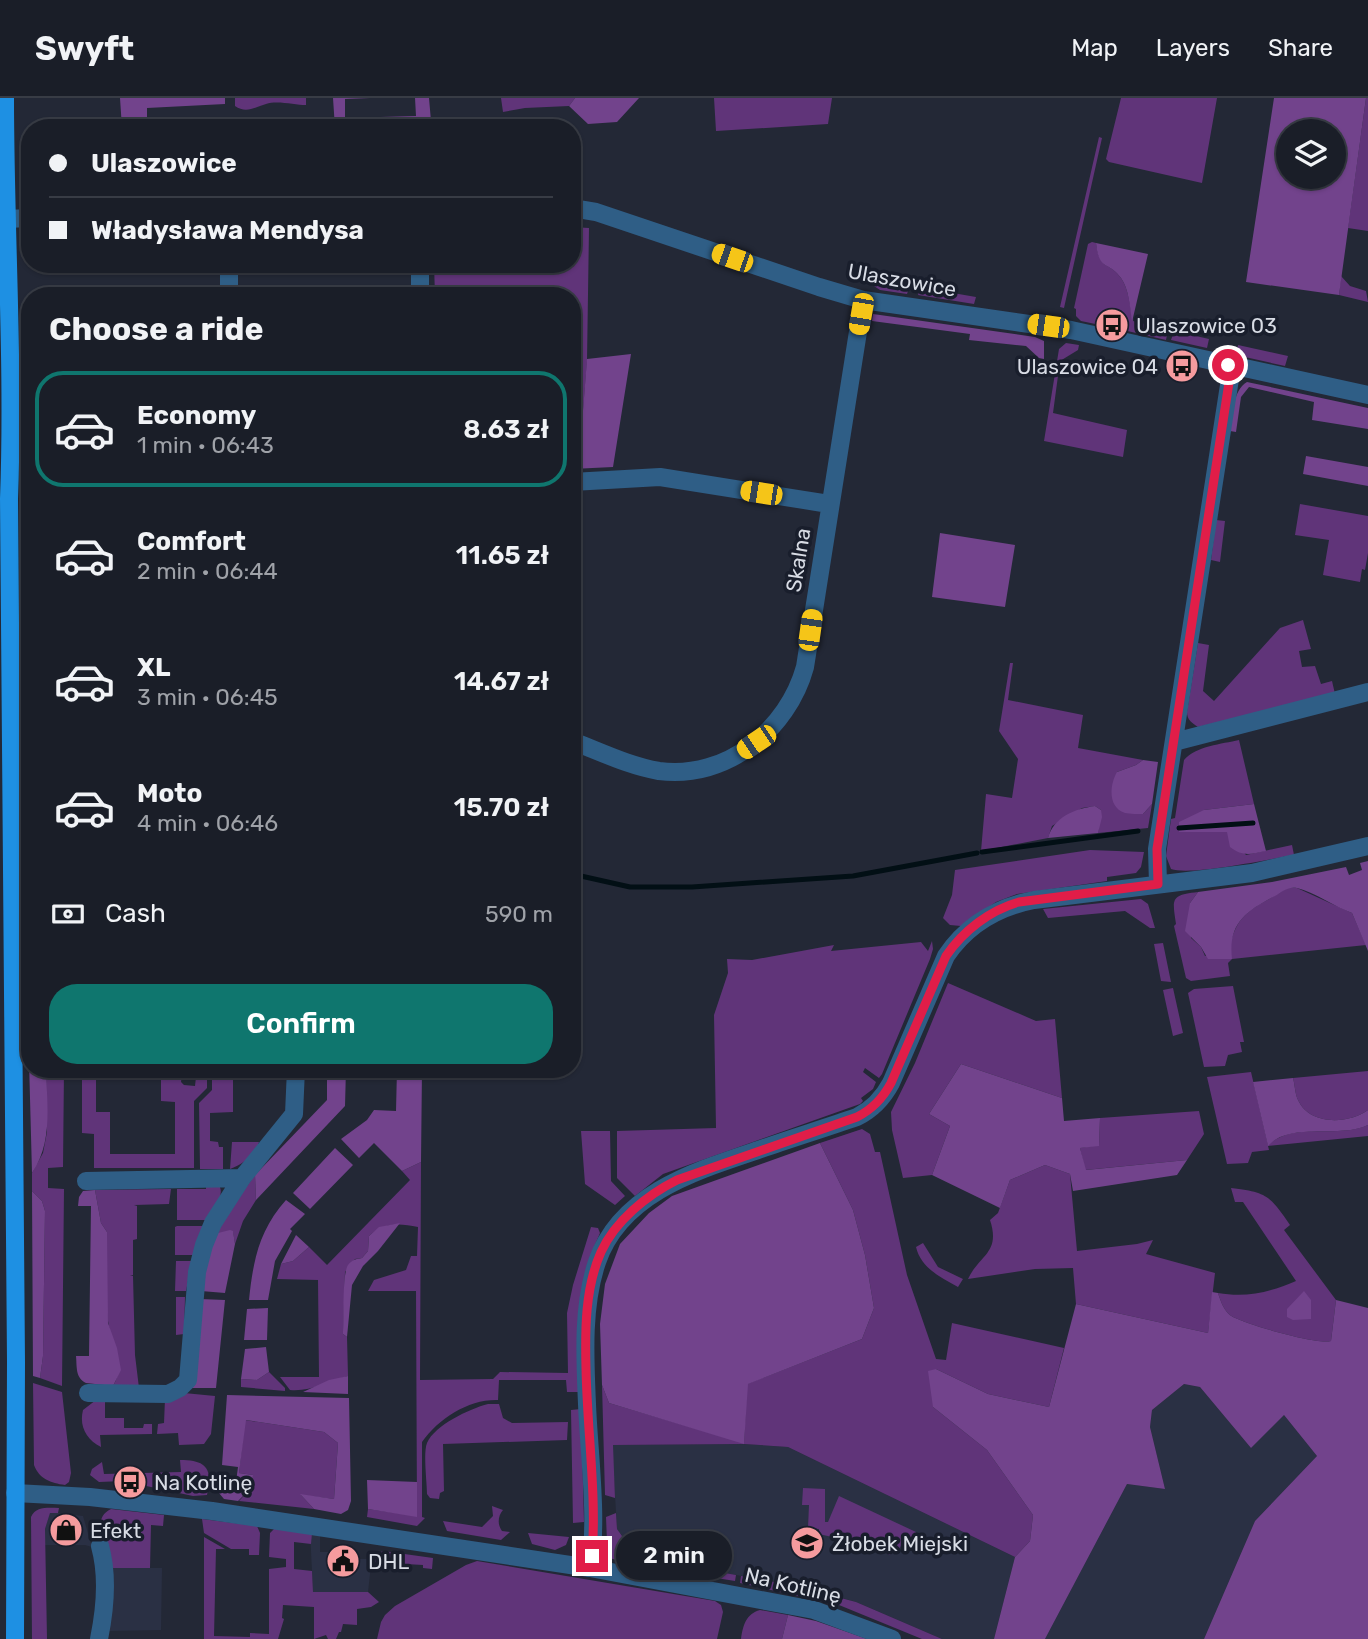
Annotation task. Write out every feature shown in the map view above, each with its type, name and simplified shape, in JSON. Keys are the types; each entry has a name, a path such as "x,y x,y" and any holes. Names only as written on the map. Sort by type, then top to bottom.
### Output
{"main road":[{"path":"5,98 12,399 9,549 15,1067 15,1493 7,1564 15,1639"}],"street":[{"name":"Ulaszowice","path":"581,210 596,212 863,300 1064,329 1368,395"},
{"path":"6,219 21,218"},
{"name":"Skalna","path":"581,744 634,765 667,772 687,771 720,764 756,742 785,712 795,696 805,667 863,300"},
{"path":"1158,884 1157,849 1232,366"},
{"path":"581,481 660,477 830,504"},
{"path":"1174,742 1368,692"},
{"path":"590,1568 593,1533 586,1331 590,1289 597,1263 616,1228 648,1198 677,1180 857,1117 871,1109 884,1096 891,1083 946,956 956,943 981,921 1005,907 1019,902 1252,873 1368,846"},
{"path":"88,1393 161,1395 173,1392 184,1384 190,1373 200,1258 213,1223 242,1178 296,1110 296,1078"},
{"path":"86,1181 242,1178"},
{"name":"Na Kotlinę","path":"15,1493 90,1497 205,1510 590,1568 814,1610 892,1639"},
{"path":"100,1546 103,1562 104,1620 100,1639"}],"shaded area":[{"path":"120,98 225,98 225,104 147,108 147,119 121,119"},
{"path":"235,98 306,98 306,105 275,102 243,109 235,106"},
{"path":"333,98 370,98 345,99 345,118 416,116 415,98 429,98 431,119 334,119"},
{"path":"501,98 575,98 569,106 503,112"},
{"path":"575,98 639,98 617,122 588,124 569,106"},
{"path":"714,98 832,98 828,124 716,131"},
{"path":"1121,98 1217,98 1202,183 1109,162 1106,159"},
{"path":"1274,98 1366,98 1339,295 1246,282"},
{"path":"1368,98 1368,231 1348,228"},
{"path":"1099,137 1102,138 1064,308 1060,307"},
{"path":"581,228 589,228 587,361 581,437 581,287 435,287 434,273 581,273"},
{"path":"1096,243 1102,262 1124,282 1133,321 1168,330 1166,340 1119,329 1120,324 1107,321 1105,326 1081,321 1076,316 1074,308 1088,244"},
{"path":"1096,243 1148,254 1132,322 1124,282 1099,258"},
{"path":"1341,276 1350,286 1366,291 1368,302 1339,295"},
{"path":"874,277 911,282 907,294 880,290 874,286"},
{"path":"922,284 924,288 976,297 974,304 918,295"},
{"path":"873,314 1035,337 1044,341 1044,359 1039,358 1026,346 969,340 970,334 872,321"},
{"path":"1174,331 1209,339 1207,348 1171,340"},
{"path":"1066,343 1079,345 1078,350 1060,361 1053,413 1127,430 1123,457 1044,441 1059,349"},
{"path":"1238,345 1288,356 1285,366 1236,355"},
{"path":"631,354 613,467 581,469 587,359"},
{"path":"1247,382 1368,408 1368,429 1312,420 1314,402 1249,387 1241,397 1236,432 1230,431 1238,391"},
{"path":"1306,456 1368,467 1368,486 1303,474"},
{"path":"1300,504 1368,516 1368,553 1360,582 1323,575 1329,540 1295,535"},
{"path":"1216,520 1225,521 1220,562 1211,560"},
{"path":"940,533 1015,545 1005,607 932,597"},
{"path":"1303,620 1311,649 1299,651 1302,667 1315,666 1321,684 1332,681 1335,694 1198,727 1190,721 1187,712 1198,643 1209,645 1203,691 1214,701 1280,628"},
{"path":"1010,663 1013,663 1008,700 1083,715 1078,748 1143,760 1117,772 1143,814 1152,804 1148,828 1098,833 1101,810 1095,806 1082,808 1052,826 1048,838 981,851 986,794 1012,798 1018,759 999,731"},
{"path":"1239,740 1254,804 1204,810 1228,832 1246,855 1292,845 1294,855 1213,869 1171,869 1166,856 1184,760 1202,749"},
{"path":"1143,760 1158,762 1152,804 1143,814 1125,813 1115,806 1113,801 1115,777 1117,772"},
{"path":"1254,804 1266,851 1247,854 1239,852 1230,847 1227,832 1179,832 1179,822 1204,810"},
{"path":"1095,806 1101,810 1102,817 1098,833 1048,838 1060,819 1080,809"},
{"path":"1090,850 1144,852 1141,867 1136,873 1107,877 1107,881 1017,894 996,902 961,926 950,925 943,918 952,895 955,870"},
{"path":"1368,861 1368,951 1352,913 1297,888 1284,890 1240,920 1233,937 1232,959 1208,959 1201,947 1185,931 1190,903 1198,892 1272,882 1346,867 1349,875 1362,870 1360,863"},
{"path":"1286,888 1297,888 1352,913 1366,945 1232,959 1228,963 1230,976 1191,981 1186,978 1174,926 1175,899 1198,892 1190,903 1191,938 1201,947 1205,956 1230,946 1244,916"},
{"path":"1141,899 1148,904 1155,928 1150,928 1125,911 1048,918 1043,909"},
{"path":"932,941 930,959 882,1074 879,1078 865,1068 863,1072 876,1082 873,1089 861,1098 863,1101 860,1104 663,1174 635,1196 617,1178 617,1131 716,1128 714,1015 728,973 727,959 752,960 834,945 831,951 921,942 928,951"},
{"path":"1163,943 1171,982 1161,981 1154,944"},
{"path":"948,983 1036,1021 1055,1019 1062,1098 961,1064 929,1114 950,1126 932,1175 903,1178 892,1130 891,1112 915,1063"},
{"path":"1233,986 1244,1042 1240,1042 1242,1052 1228,1055 1225,1066 1204,1067 1188,993 1194,989"},
{"path":"1173,988 1183,1033 1173,1036 1163,990"},
{"path":"961,1064 1062,1098 1064,1121 1100,1118 1099,1146 1080,1148 1086,1170 1187,1160 1177,1175 1073,1191 1070,1174 1045,1165 1010,1180 1000,1208 932,1175 950,1126 929,1114"},
{"path":"1368,1071 1368,1110 1360,1115 1341,1120 1320,1118 1304,1108 1297,1098 1293,1078"},
{"path":"1251,1072 1268,1145 1290,1134 1343,1131 1368,1125 1368,1136 1268,1146 1269,1150 1252,1152 1248,1163 1227,1164 1207,1077"},
{"path":"29,1078 46,1078 46,1136 39,1161 32,1173"},
{"path":"46,1078 64,1078 63,1167 48,1168 48,1188 64,1189 62,1386 40,1378 43,1356 45,1211 42,1201 32,1191 32,1173 43,1153 47,1132"},
{"path":"82,1078 96,1078 96,1112 110,1112 110,1154 175,1154 175,1102 161,1101 161,1078 182,1078 184,1085 195,1086 196,1078 207,1078 207,1088 194,1101 194,1168 94,1168 94,1134 82,1133"},
{"path":"212,1078 233,1078 233,1112 210,1113 210,1141 218,1142 219,1147 223,1147 223,1169 200,1169 199,1103 212,1090"},
{"path":"327,1078 346,1078 345,1106 256,1200 255,1175 327,1100"},
{"path":"397,1078 422,1078 421,1162 402,1171 374,1143 359,1158 341,1139 367,1120 374,1110 396,1111"},
{"path":"1293,1078 1298,1100 1311,1114 1330,1120 1341,1120 1368,1110 1368,1125 1344,1131 1289,1134 1277,1138 1268,1146 1253,1082"},
{"path":"1199,1111 1204,1134 1187,1160 1085,1170 1080,1148 1099,1145 1100,1118"},
{"path":"862,1129 870,1134 875,1152 880,1152 907,1275 936,1359 946,1360 952,1323 1064,1348 1049,1407 988,1394 936,1369 933,1407 987,1450 1033,1515 1030,1541 1015,1557 788,1447 744,1444 613,1445 615,1498 605,1495 602,1385 609,1403 744,1443 747,1384 862,1339 874,1308 865,1255 853,1210 820,1143"},
{"path":"581,1131 610,1131 611,1181 625,1196 615,1205 585,1184"},
{"path":"232,1142 259,1142 248,1158 230,1169"},
{"path":"820,1143 853,1210 865,1255 874,1308 862,1339 748,1384 744,1444 609,1403 602,1385 600,1324 605,1284 620,1244 649,1213 672,1196"},
{"path":"335,1148 353,1165 310,1209 293,1193"},
{"path":"421,1162 420,1380 493,1379 500,1372 568,1373 567,1313 573,1285 591,1227 598,1228 600,1233 582,1292 579,1330 580,1392 567,1392 566,1380 499,1380 498,1400 466,1407 437,1425 422,1442 422,1517 425,1518 417,1526 367,1517 368,1509 417,1516 416,1291 368,1291 374,1280 406,1270 411,1256 417,1256 418,1227 392,1225 375,1231 369,1236 368,1251 362,1258 355,1259 345,1272 343,1334 347,1337 348,1376 297,1390 290,1390 280,1377 319,1377 318,1280 277,1279 281,1264 293,1261 309,1247 327,1265 410,1180 402,1171"},
{"path":"1045,1165 1070,1174 1077,1251 1153,1240 1146,1254 1215,1273 1208,1333 1076,1304 1073,1268 1035,1269 968,1279 991,1247 993,1231 990,1220 998,1213 1010,1180"},
{"path":"255,1175 256,1200 243,1221 235,1244 233,1232 214,1234 221,1221"},
{"path":"206,1184 220,1187 221,1191 219,1200 206,1220 177,1220 177,1189 206,1189"},
{"path":"1231,1188 1253,1191 1266,1197 1290,1225 1284,1230 1336,1300 1331,1341 1312,1340 1267,1329 1233,1317 1225,1310 1218,1293 1258,1293 1296,1281 1243,1202 1235,1202"},
{"path":"171,1189 169,1204 134,1205 137,1206 137,1239 133,1240 133,1275 130,1275 133,1276 135,1355 139,1388 113,1386 119,1369 107,1310 107,1232 101,1223 95,1190"},
{"path":"95,1190 101,1223 107,1232 108,1323 121,1370 113,1386 82,1381 77,1368 76,1356 89,1356 91,1206 78,1206 83,1191"},
{"path":"32,1191 42,1201 45,1211 43,1356 40,1378 33,1376"},
{"path":"286,1200 305,1214 290,1229 292,1231 275,1261 268,1300 249,1300 263,1235"},
{"path":"400,1223 363,1266 352,1285 347,1337 343,1334 344,1287 348,1265 362,1258 368,1251 369,1236 379,1227"},
{"path":"177,1226 203,1226 193,1255 175,1255"},
{"path":"233,1231 235,1244 225,1293 201,1291 214,1234"},
{"path":"296,1235 309,1247 293,1261 281,1264"},
{"path":"923,1243 938,1267 963,1279 958,1287 932,1271 922,1261 916,1247"},
{"path":"176,1261 192,1261 186,1291 175,1291"},
{"path":"1304,1291 1311,1300 1311,1319 1293,1320 1287,1317 1287,1309"},
{"path":"1212,1292 1218,1293 1225,1310 1233,1317 1282,1334 1312,1340 1331,1341 1336,1300 1368,1308 1368,1639 1204,1639 1255,1521 1317,1456 1284,1415 1251,1448 1200,1387 1184,1384 1152,1410 1150,1427 1165,1489 1127,1484 1045,1639 994,1639 1015,1557 1030,1541 1033,1515 987,1450 933,1407 928,1371 936,1369 988,1394 1049,1407 1076,1304 1208,1333"},
{"path":"176,1297 185,1297 184,1334 176,1335"},
{"path":"200,1299 225,1300 216,1388 189,1388"},
{"path":"268,1308 267,1340 244,1340 247,1309"},
{"path":"266,1347 269,1372 257,1380 241,1379 245,1349"},
{"path":"269,1372 285,1391 241,1387 241,1379 257,1380"},
{"path":"348,1376 348,1394 303,1392 329,1380"},
{"path":"33,1383 62,1392 71,1473 69,1482 65,1485 46,1479 34,1465"},
{"path":"1184,1384 1200,1387 1251,1448 1284,1415 1317,1456 1255,1521 1204,1639 1045,1639 1127,1484 1165,1489 1150,1427 1152,1410"},
{"path":"184,1393 215,1396 211,1434 204,1444 179,1445 178,1433 157,1434 158,1424 164,1423 165,1399"},
{"path":"227,1395 349,1398 351,1501 348,1510 341,1514 314,1509 300,1494 334,1499 338,1443 324,1432 246,1420 239,1473 253,1475 252,1487 238,1501 224,1499 219,1493 220,1488 235,1489 238,1467 222,1465"},
{"path":"96,1400 105,1400 105,1418 124,1418 124,1428 143,1428 144,1424 152,1424 152,1434 100,1435 101,1447 88,1436 82,1421 83,1410"},
{"path":"488,1404 499,1404 503,1418 512,1423 568,1422 567,1440 443,1444 444,1491 440,1493 439,1499 430,1498 427,1494 425,1454 431,1436 462,1414"},
{"path":"581,1409 584,1522 573,1523 571,1410"},
{"path":"245,1420 324,1432 338,1443 334,1499 301,1495 314,1509 239,1501 252,1487 253,1475 239,1473"},
{"name":"Żłobek Miejski","path":"744,1444 788,1447 1015,1557 994,1639 942,1639 856,1602 832,1595 792,1585 637,1557 617,1529 612,1445"},
{"path":"180,1460 196,1462 206,1468 209,1479 207,1495 193,1496 123,1481 99,1482 90,1475 92,1469 102,1462 104,1474 181,1472"},
{"path":"367,1480 417,1482 417,1517 368,1509"},
{"path":"803,1488 825,1489 825,1522 828,1522 839,1496 916,1532 909,1547 902,1543 899,1550 893,1548 890,1555 860,1541 858,1546 819,1534 819,1529 808,1528 809,1505 802,1505"},
{"path":"492,1506 503,1510 499,1517 499,1526 502,1531 510,1532 501,1540 447,1531 443,1521 482,1527 493,1516"},
{"path":"59,1508 58,1513 50,1513 45,1529 47,1639 32,1639 31,1517 39,1509"},
{"path":"111,1509 164,1515 163,1526 151,1525 150,1568 108,1568 100,1527 101,1520"},
{"name":"Efekt","path":"50,1512 83,1516 92,1547 45,1545 45,1529"},
{"path":"616,1513 617,1529 637,1557 736,1575 735,1581 609,1558 605,1543 606,1517"},
{"path":"202,1519 257,1526 260,1533 259,1555 249,1555 249,1549 231,1549 204,1533"},
{"path":"275,1528 312,1533 311,1544 294,1542 294,1569 312,1571 313,1592 368,1592 379,1602 371,1607 357,1609 357,1625 343,1624 336,1639 328,1639 326,1635 314,1639 314,1607 283,1605 284,1619 278,1639 204,1639 204,1537 225,1549 216,1549 214,1636 250,1637 250,1633 269,1634 269,1569 286,1567 286,1559 269,1557 270,1533"},
{"path":"310,1531 320,1533 320,1552 351,1552 351,1557 357,1559 372,1556 368,1592 313,1592"},
{"path":"528,1533 569,1537 566,1545 555,1550 532,1544"},
{"path":"383,1551 433,1558 432,1569 423,1568 423,1565 371,1562 372,1556"},
{"path":"477,1561 715,1601 721,1605 723,1612 717,1639 377,1639 381,1622 395,1606"},
{"path":"108,1568 162,1568 161,1630 108,1631"},
{"path":"741,1576 792,1585 856,1602 942,1639 922,1639 839,1605 740,1583"},
{"path":"760,1610 788,1615 782,1639 741,1639 746,1621 751,1614"},
{"path":"788,1615 816,1621 867,1639 782,1639"}],"waterway":[{"path":"1179,828 1253,823"},
{"path":"982,852 1138,831"},
{"path":"581,876 630,887 692,887 853,876 977,853"}],"place":[{"name":"Ulaszowice 03","path":"1112,325"},
{"name":"Ulaszowice 04","path":"1182,366"},
{"name":"Na Kotlinę","path":"130,1482"},
{"name":"Efekt","path":"66,1530"},
{"name":"Żłobek Miejski","path":"807,1543"},
{"name":"DHL","path":"343,1561"}],"route":[{"path":"592,1556 586,1331 590,1289 597,1263 616,1228 639,1205 666,1185 728,1160 857,1117 871,1109 884,1096 906,1053 946,956 970,929 981,921 1019,902 1158,884 1156,855 1232,366 1228,365"}]}
